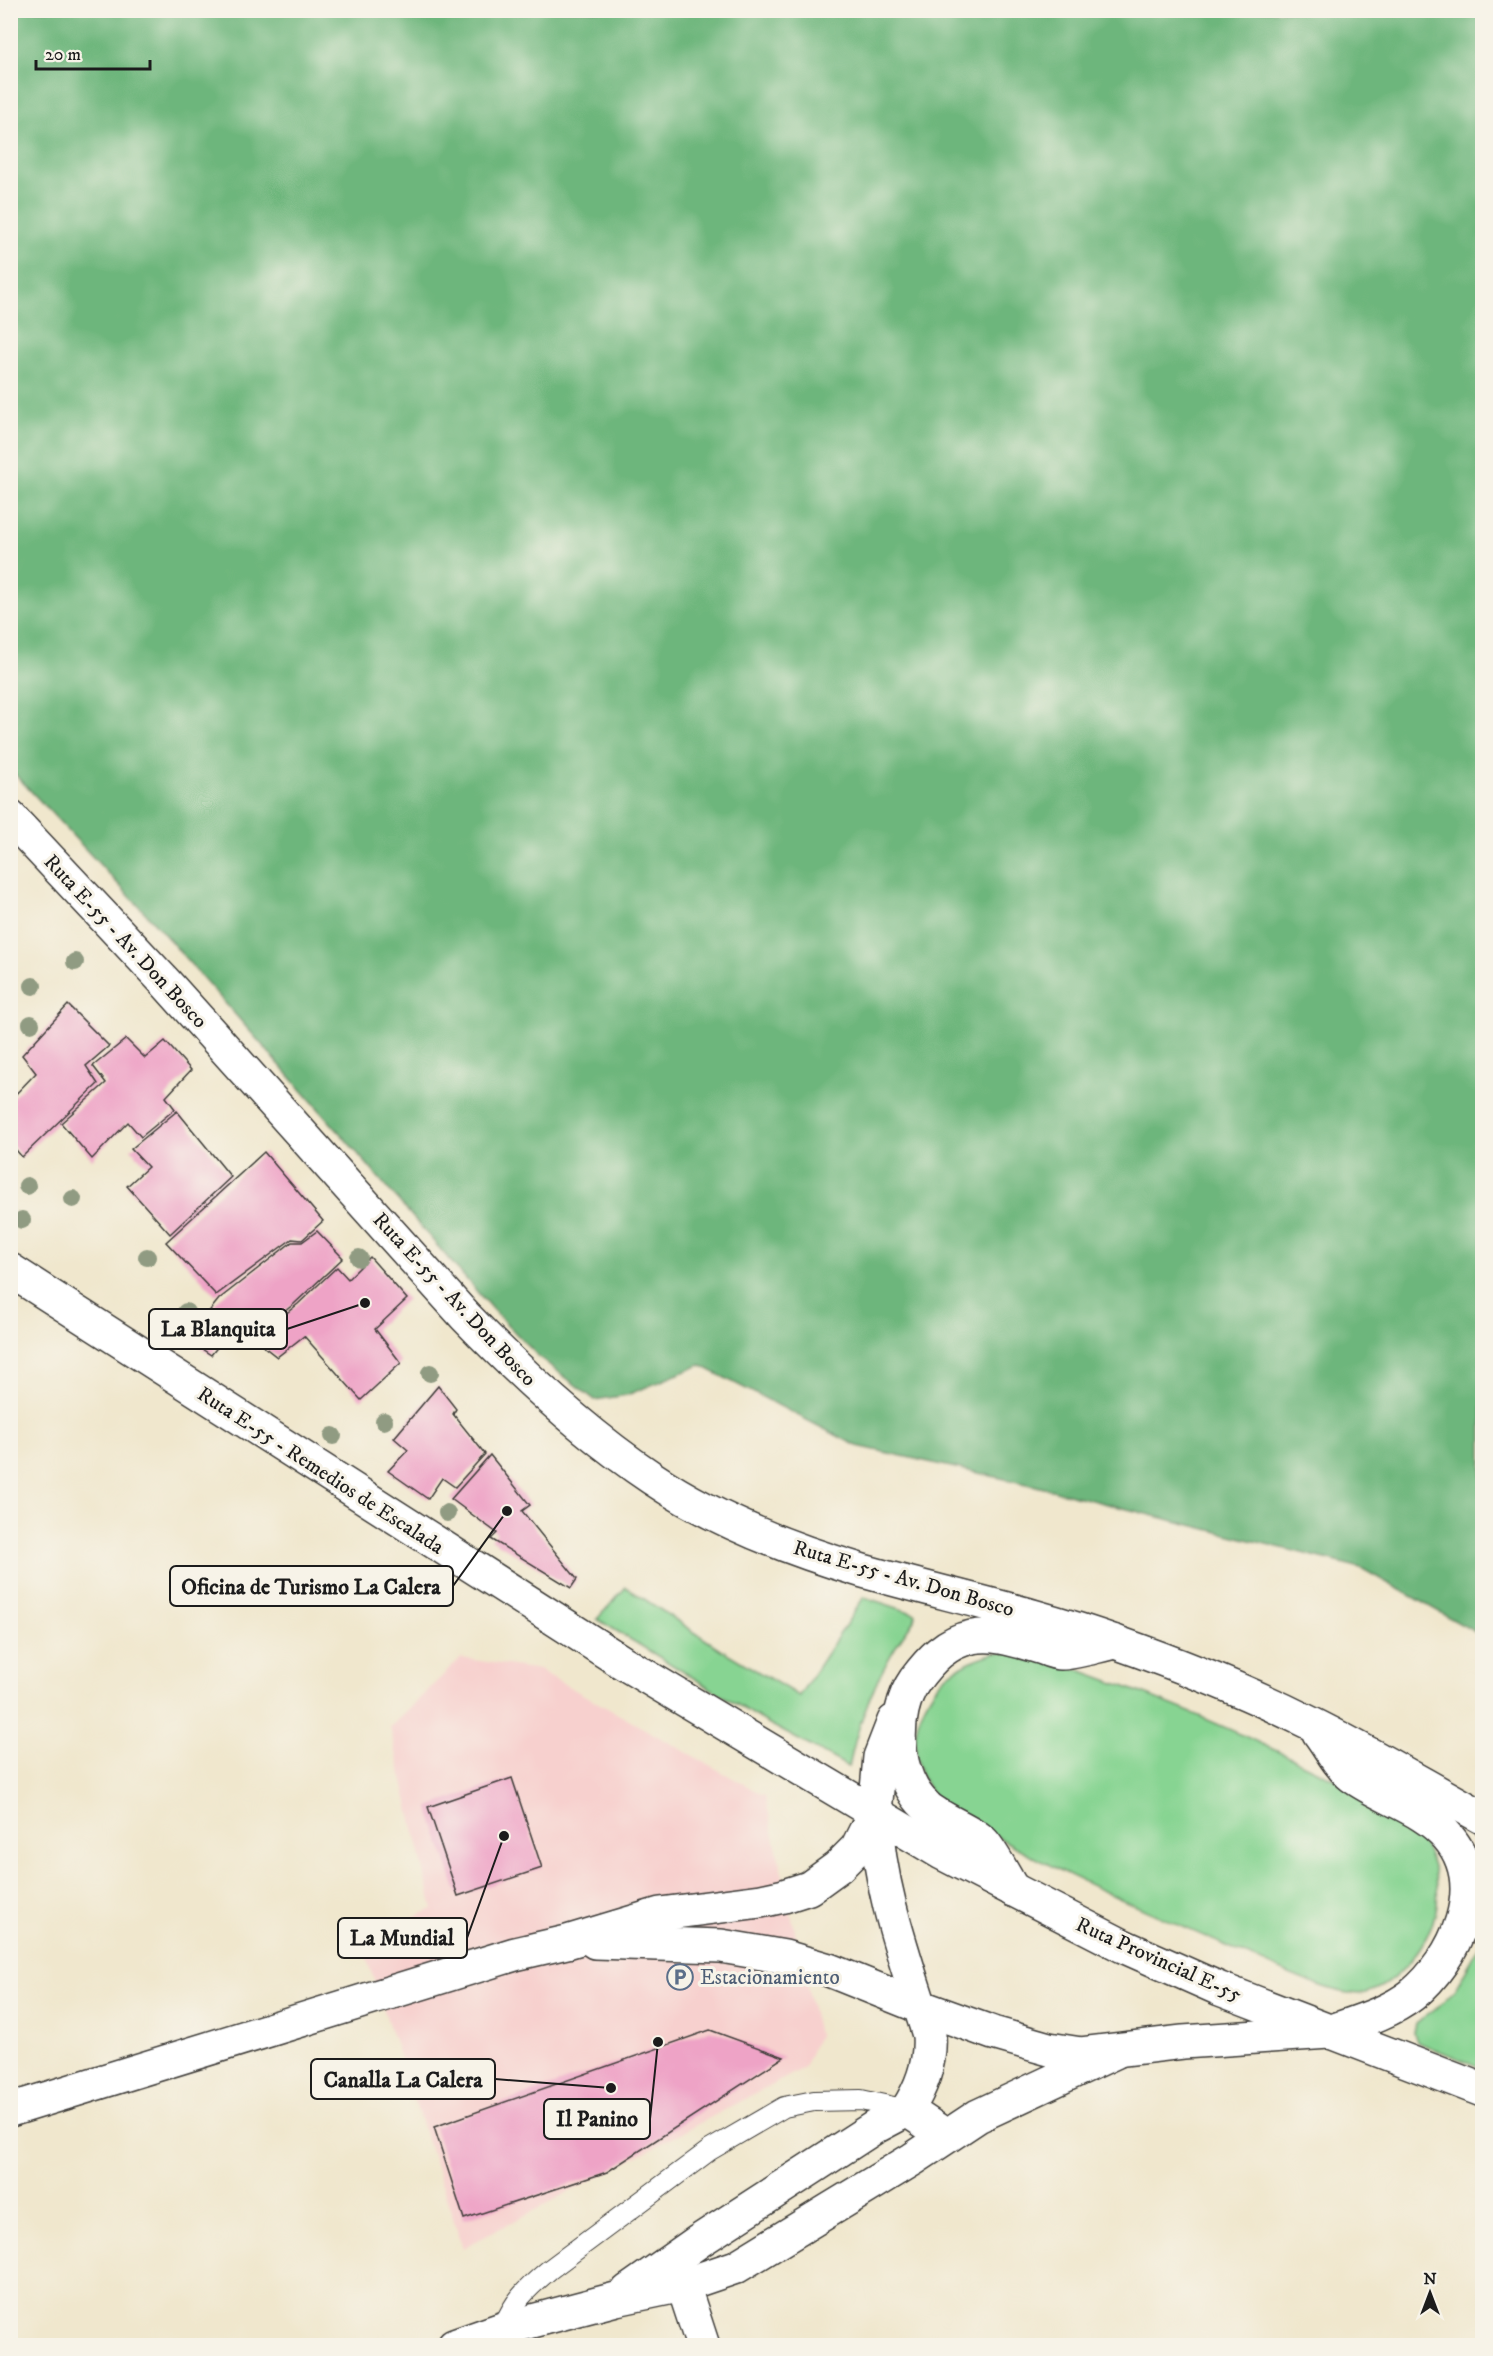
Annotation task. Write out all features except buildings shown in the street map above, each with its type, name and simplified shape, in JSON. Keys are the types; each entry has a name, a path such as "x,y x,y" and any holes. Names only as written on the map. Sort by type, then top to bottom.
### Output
{"main road":[{"name":"Ruta E-55 - Av. Don Bosco","path":"10,817 173,991 465,1316 513,1366 598,1439 653,1479 711,1512 777,1540 861,1570 1050,1620 1116,1642"},
{"name":"Ruta E-55 - Remedios de Escalada","path":"10,1270 622,1662 863,1805"},
{"path":"10,2110 514,1954 567,1942 660,1914 761,1901 809,1888 838,1867 857,1848 863,1805 888,1733 912,1685 924,1668 940,1652 956,1641 974,1636 995,1636 1060,1653 1116,1642 1250,1695 1311,1724 1482,1817"},
{"path":"902,1707 902,1761 908,1782 916,1796 927,1807 983,1841 1014,1892"},
{"path":"567,1942 722,1946 785,1957 829,1970 993,2033 1049,2049 1081,2054 1184,2042 1329,2032 1396,2005 1412,1995 1431,1976 1445,1959 1456,1937 1464,1914 1467,1891 1458,1851 1448,1837 1433,1823 1351,1775 1311,1724"},
{"path":"616,2299 699,2241 875,2127 907,2110 920,2091 930,2054 929,2035 887,1901 880,1862 863,1805"},
{"name":"Ruta Provincial E-55","path":"863,1805 942,1853 1123,1946 1220,1989 1482,2090"},
{"path":"453,2346 502,2329 683,2284 736,2268 978,2116 1116,2051"},
{"path":"907,2110 946,2136"},
{"path":"683,2284 703,2346"}],"lane":[{"path":"502,2329 513,2304 526,2289 549,2270 710,2150 784,2107 813,2101 861,2100 907,2110"}],"shaded area":[{"path":"461,1658 539,1670 765,1796 818,2035 804,2068 463,2248 360,1938 433,1909 390,1727"}],"green space":[{"path":"11,10 1482,11 1482,1636 1361,1568 1032,1485 857,1446 700,1365 627,1395 595,1400 539,1357 492,1309 150,918 11,770"},
{"path":"626,1587 720,1649 799,1696 864,1597 916,1614 873,1690 859,1728 849,1767 764,1721 597,1619"},
{"path":"995,1653 1022,1653 1042,1657 1158,1699 1265,1746 1358,1791 1396,1814 1423,1843 1436,1881 1436,1911 1427,1936 1419,1949 1400,1972 1389,1981 1365,1993 1337,1991 1320,1986 1084,1882 954,1812 933,1795 919,1768 916,1738 919,1719 931,1693 947,1675 957,1668"},
{"path":"1482,1942 1482,2068 1417,2042 1414,2033 1416,2024 1436,2009 1455,1989"}],"place":[{"name":"La Blanquita","path":"365,1303"},
{"name":"Oficina de Turismo La Calera","path":"507,1511"},
{"name":"La Mundial","path":"504,1836"},
{"name":"Estacionamiento","path":"680,1977"},
{"name":"Il Panino","path":"658,2042"},
{"name":"Canalla La Calera","path":"611,2088"}]}
